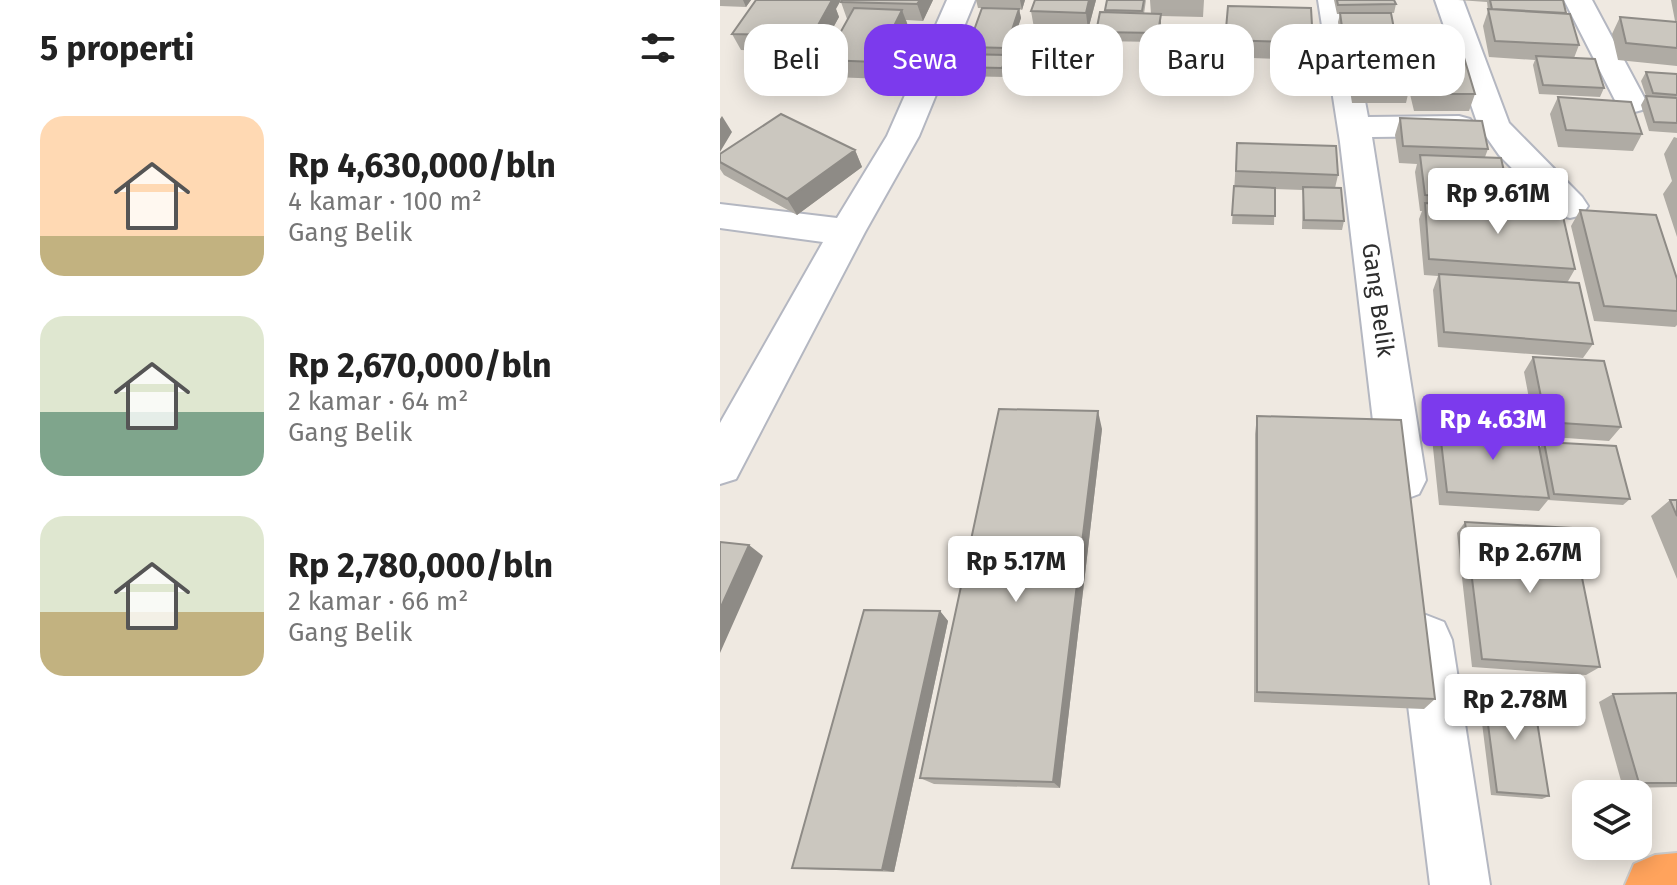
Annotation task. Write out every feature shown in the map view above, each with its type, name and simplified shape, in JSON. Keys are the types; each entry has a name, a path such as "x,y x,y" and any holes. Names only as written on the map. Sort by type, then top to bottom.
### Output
{"highway":[{"path":"1655,885 1677,883"}],"street":[{"path":"720,465 903,136 961,0"},
{"name":"Gang Belik","path":"1332,0 1409,521"},
{"path":"1449,0 1494,125 1511,147 1570,206"},
{"path":"1578,0 1631,103"},
{"path":"1353,127 1494,125"},
{"path":"720,216 847,232"},
{"path":"1420,600 1460,885"}],"building":[{"path":"756,0 832,0 819,24 744,24 744,34 732,34"},
{"path":"842,0 920,0 917,4"},
{"path":"1035,0 1089,0 1086,13 1031,11"},
{"path":"1107,0 1144,0 1142,11 1105,10"},
{"path":"1337,0 1394,0 1396,4 1338,5"},
{"path":"1490,0 1563,0 1566,13 1492,9"},
{"path":"1228,6 1311,8 1312,24 1270,24 1270,42 1254,41 1254,24 1226,24"},
{"path":"854,8 902,10 895,24 864,24 864,62 848,61 848,24 845,24"},
{"path":"982,8 1019,9 1014,24 1002,24 1002,48 986,47 986,24 976,24"},
{"path":"1488,9 1570,14 1579,45 1495,41"},
{"path":"1100,12 1161,14 1159,24 1139,24 1139,33 1123,32 1123,24 1098,24"},
{"path":"1340,13 1391,13 1393,24 1342,24"},
{"path":"1620,17 1677,22 1677,48 1626,43"},
{"path":"986,55 1002,55 1002,68 986,68"},
{"path":"1536,56 1595,59 1604,88 1543,85"},
{"path":"1465,61 1475,94 1465,94"},
{"path":"1646,72 1677,74 1677,95 1653,93"},
{"path":"1646,96 1677,98 1677,123 1654,122"},
{"path":"1558,97 1631,102 1642,134 1566,130"},
{"path":"781,114 855,150 787,199 720,162 720,154"},
{"path":"1400,118 1482,121 1488,149 1403,146"},
{"path":"1237,143 1336,146 1338,175 1236,171"},
{"path":"1420,155 1501,158 1510,198 1425,195"},
{"path":"1234,186 1275,188 1275,216 1232,215"},
{"path":"1303,187 1341,188 1344,221 1304,220"},
{"path":"1425,203 1562,212 1575,269 1429,259"},
{"path":"1580,210 1656,215 1677,279 1677,311 1604,306"},
{"path":"1439,274 1579,283 1593,344 1444,332"},
{"path":"1533,357 1604,361 1621,427 1546,422"},
{"path":"999,409 1098,411 1053,782 920,778"},
{"path":"1257,416 1401,420 1435,699 1257,692"},
{"path":"1439,424 1536,431 1549,498 1447,492"},
{"path":"1544,442 1616,446 1630,499 1554,494"},
{"path":"1670,500 1677,500 1677,516"},
{"path":"1465,522 1572,528 1600,667 1482,659"},
{"path":"720,542 749,545 720,609"},
{"path":"864,610 940,611 882,870 792,868"},
{"path":"1483,687 1532,690 1549,796 1497,792"},
{"path":"1677,693 1677,783 1638,780 1613,694"}]}
